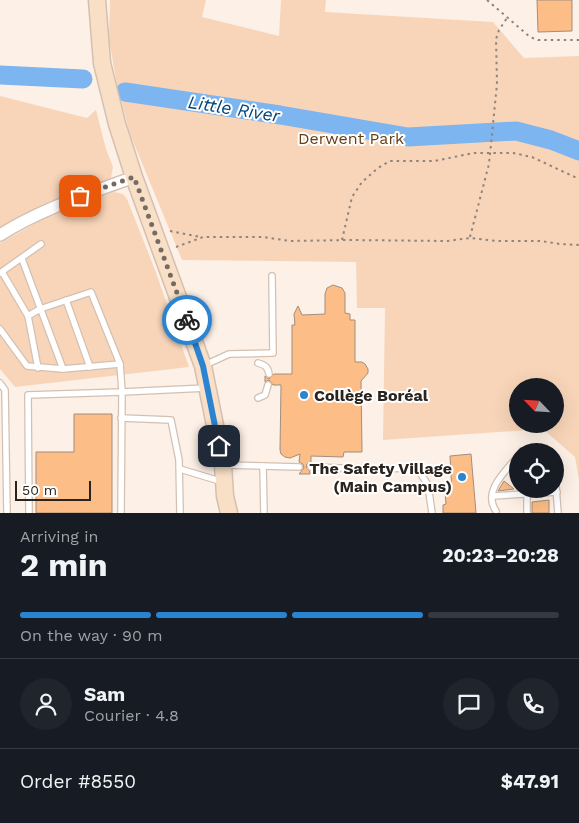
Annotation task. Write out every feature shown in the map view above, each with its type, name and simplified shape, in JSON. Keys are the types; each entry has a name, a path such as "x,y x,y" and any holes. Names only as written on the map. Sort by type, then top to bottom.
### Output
{"street":[{"path":"97,0 102,63 117,124 134,177 203,366 223,465 224,489 229,513"},
{"path":"0,235 16,224 68,201 134,177"},
{"path":"219,513 224,489"}],"lane":[{"path":"38,368 28,316 1,273 41,244"},
{"path":"22,259 63,369"},
{"path":"203,366 229,354 273,353 272,276"},
{"path":"28,316 40,309 91,292 120,364 122,392 121,513"},
{"path":"66,300 90,367"},
{"path":"0,329 27,366 63,369 120,364"},
{"path":"258,363 268,368 269,374"},
{"path":"0,384 5,390 7,513"},
{"path":"258,398 265,395 268,385"},
{"path":"28,513 28,395 208,388"},
{"path":"122,418 172,420 180,469 180,513"},
{"path":"223,465 299,467"},
{"path":"263,466 264,513"},
{"path":"310,467 417,468 428,485 432,513"},
{"path":"496,512 492,505 493,486 509,467"},
{"path":"180,469 224,489"},
{"path":"493,496 509,494"},
{"path":"527,498 527,513"},
{"path":"557,498 558,513"}],"path":[{"path":"487,0 530,37 538,40 579,40"},
{"path":"470,238 486,182 490,154 497,84 496,39 499,30 507,18"},
{"path":"342,240 352,197 362,182 378,168 390,161 434,161 474,153 513,153 532,157 579,179"},
{"path":"170,231 203,237 263,237 290,241 447,241 470,238 497,241 541,241 579,245"},
{"path":"176,247 203,237"}],"green space":[{"name":"Derwent Park","path":"110,0 206,0 202,17 279,36 281,0 326,0 325,12 493,22 524,58 579,56 579,480 575,457 564,447 564,443 559,443 548,433 564,433 564,378 509,378 509,431 383,440 385,308 357,308 356,262 182,260 130,134 117,85 109,39"},
{"path":"0,96 87,118 96,110 106,149 113,167 111,178 49,202 0,228"},
{"path":"114,192 123,194 127,199 155,270 189,367 15,387 0,369 0,243 47,217"}],"building":[{"path":"537,0 572,0 572,31 538,32"},
{"path":"333,285 342,288 345,293 345,313 350,314 350,320 355,320 355,362 362,362 368,369 368,373 361,381 362,452 344,452 343,457 311,456 311,462 306,467 310,474 299,474 304,468 303,464 299,462 300,454 290,458 285,457 281,454 280,450 281,385 273,385 269,380 265,382 265,376 269,379 274,374 292,374 292,325 295,325 294,314 298,306 302,315 325,314 325,294 327,288"},
{"path":"74,414 112,414 112,513 36,513 36,452 74,452"},
{"name":"The Safety Village (Main Campus)","path":"471,454 476,513 443,513 443,505 446,504 445,492 452,492 450,456"},
{"path":"504,481 509,485 509,490 498,491"},
{"path":"549,500 549,513 532,513 532,502"}],"waterway":[{"name":"Little River","path":"0,75 83,79"},
{"name":"Little River","path":"125,92 280,115 408,137 516,131 551,140 579,151"}],"way so far":[{"path":"80,196 134,177 187,320"}],"place":[{"name":"Collège Boréal","path":"304,395"},
{"name":"The Safety Village (Main Campus)","path":"462,477"}],"route":[{"path":"187,320 203,366 219,446"}]}
